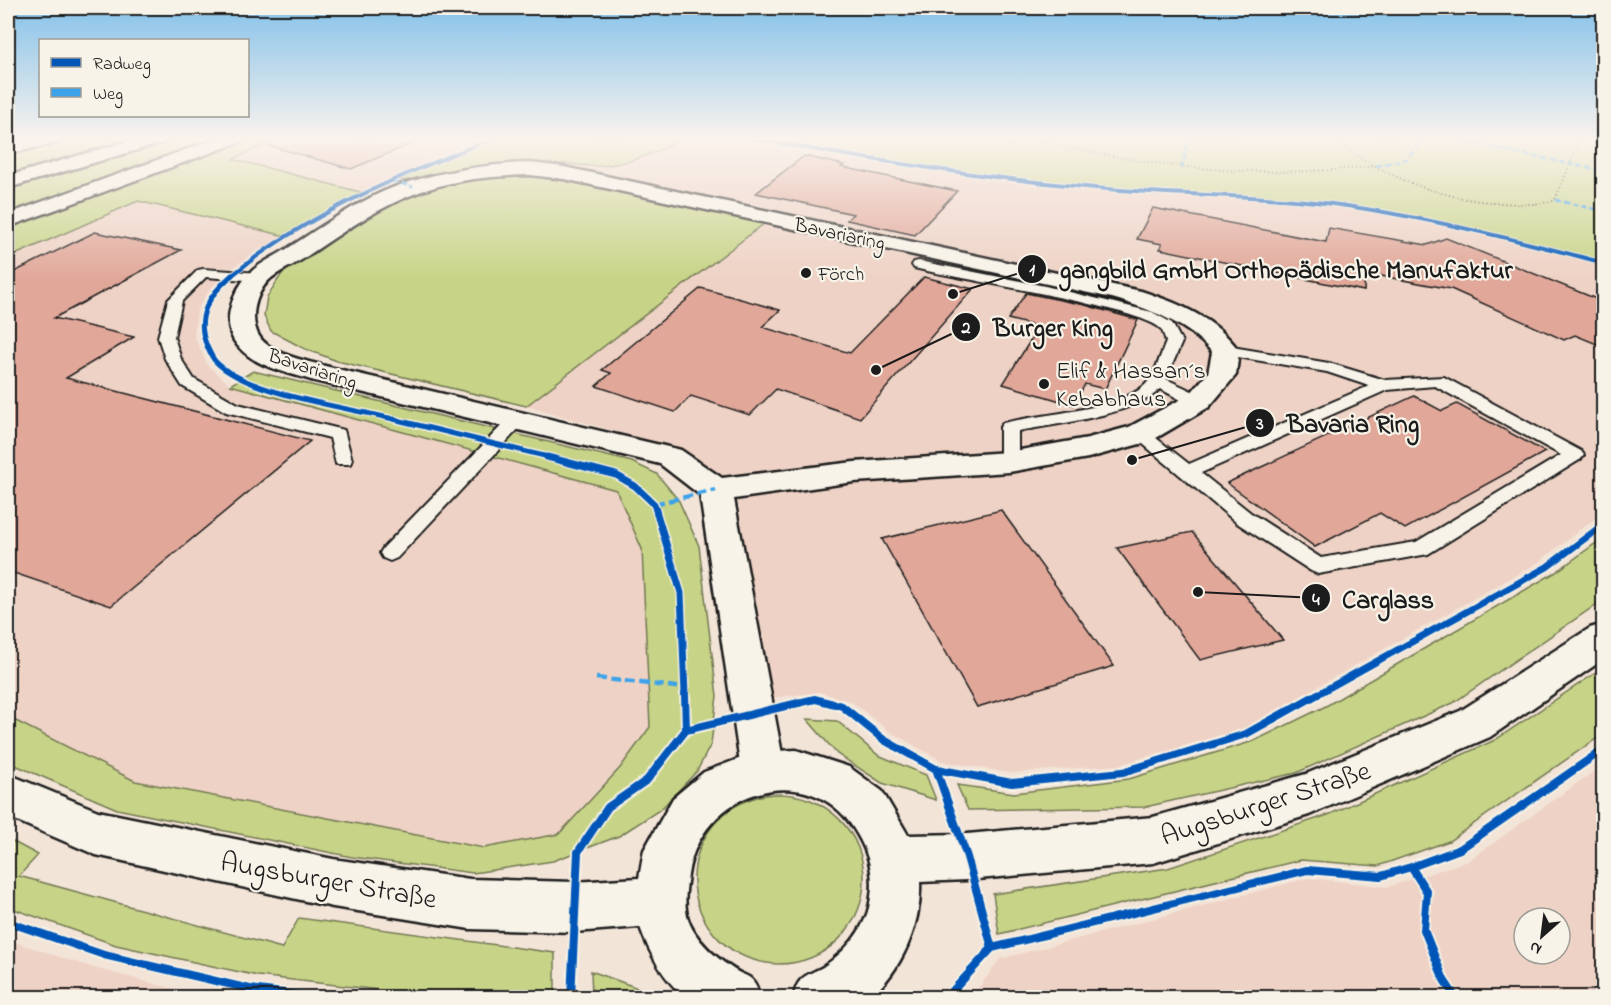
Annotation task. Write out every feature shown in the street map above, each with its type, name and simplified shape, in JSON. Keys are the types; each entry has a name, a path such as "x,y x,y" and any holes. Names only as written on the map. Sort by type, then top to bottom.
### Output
{"main road":[{"path":"8,221 106,185"},
{"name":"Bavariaring","path":"420,185 351,217 259,277 242,304 242,325 248,342 270,358 332,377 670,457 716,490"},
{"name":"Bavariaring","path":"617,185 1116,292 1160,305 1188,317 1214,336 1226,351"},
{"path":"763,771 716,490 854,472 1009,462 1088,448 1140,434 1199,400 1222,375 1226,351"},
{"name":"Augsburger Straße","path":"894,859 967,857 1153,840 1309,794 1475,724 1604,639"},
{"path":"734,998 718,991 699,978 684,962 668,932 660,901 660,877 666,853 675,832 688,813 722,784 763,771 791,770 819,776 845,788 867,806 884,831 894,859 897,883 895,907 876,954 858,974 838,989 819,998"},
{"name":"Augsburger Straße","path":"8,795 96,833 333,883 470,904 574,907 660,901"}],"lane":[{"path":"919,265 1045,290 1148,315 1167,326 1174,342 1157,381 1150,391 1111,407 1009,427 1009,462"},
{"path":"259,277 203,273 175,300 166,337 173,358 188,382 232,408 338,434 343,460"},
{"path":"1226,351 1329,368 1384,385"},
{"path":"1157,381 1199,400"},
{"path":"1140,434 1244,519 1318,566 1421,549 1575,454 1438,381 1384,385 1187,472"},
{"path":"390,554 517,420"}],"path":[{"path":"1419,185 1462,198 1502,204 1542,205 1555,200 1561,185"}],"shaded area":[{"path":"333,185 381,185 364,193"},
{"path":"592,185 1051,185 1120,192 1303,202 1344,207 1462,229 1603,265 1603,512 1539,562 1242,729 1118,765 1010,773 942,761 889,731 852,702 820,692 770,698 736,490 677,449 526,406 764,223"},
{"path":"138,201 285,236 258,250 231,269 210,289 197,310 194,336 208,366 230,385 616,490 642,549 650,727 620,768 559,834 484,848 135,781 8,717 8,258"},
{"path":"1603,765 1603,997 972,997 1000,959 1308,878 1388,887 1468,861"},
{"path":"8,940 94,968 205,997 8,997"}],"green space":[{"path":"18,185 95,185 8,217 8,188"},
{"path":"121,185 333,185 364,193 285,236 138,201 8,258 8,227"},
{"path":"437,185 597,185 765,223 526,406 337,361 303,348 271,331 264,316 267,297 281,275 311,250 364,217 423,189"},
{"path":"1078,185 1603,185 1603,261 1476,229 1346,204 1261,196"},
{"path":"253,371 632,462 657,474 679,501 699,546 717,696 711,744 697,771 661,809 619,836 553,861 473,873 352,857 117,809 8,762 8,717 135,781 484,848 559,834 620,768 650,727 642,549 616,490 230,385"},
{"path":"1603,538 1603,600 1453,703 1296,773 1145,807 968,810 957,785 1014,793 1129,779 1254,741 1326,706 1556,572"},
{"path":"1603,668 1603,734 1449,841 1378,866 1301,860 999,934 993,894 1168,868 1328,815 1495,740"},
{"path":"807,719 837,721 878,755 926,775 936,800 882,783 837,754"},
{"path":"779,794 796,795 812,800 839,819 858,846 863,862 863,896 858,912 839,939 812,958 796,963 779,964 762,963 746,958 719,939 700,912 695,896 694,879 695,862 700,846 719,819 746,800 762,795"},
{"path":"8,839 38,855 19,876 282,948 299,918 555,953 555,997 414,994 258,976 116,945 8,907"},
{"path":"591,971 635,987 648,997 592,997"}],"building":[{"path":"767,185 928,185 957,191 915,235 847,220 853,214 756,193"},
{"path":"1153,208 1326,242 1329,228 1427,245 1446,238 1604,302 1604,347 1575,335 1564,340 1451,289 1365,273 1364,291 1160,249 1162,244 1137,239"},
{"path":"95,232 181,250 54,318 134,337 66,378 310,441 111,606 8,571 8,275"},
{"path":"924,277 973,289 860,418 776,389 750,415 691,396 675,412 596,386 611,373 602,370 701,288 780,310 762,327 850,353"},
{"path":"1026,293 1085,305 1138,320 1105,389 1085,384 1074,405 1003,384 1039,327 1008,319"},
{"path":"1414,396 1442,411 1457,404 1545,452 1405,529 1380,513 1315,547 1227,483"},
{"path":"1001,510 1114,666 977,707 882,539"},
{"path":"1192,532 1283,640 1200,660 1117,548"}],"marked path":[{"path":"406,185 413,187"},
{"path":"1555,200 1604,211"},
{"path":"654,504 716,490"},
{"path":"596,678 685,688"}],"cycle path":[{"path":"383,185 290,234 251,260 221,285 203,312 203,331 212,357 231,372 266,388 593,468 616,475 635,486 654,504 681,593 686,730"},
{"path":"1067,185 1318,202 1346,206 1476,230 1604,263"},
{"path":"571,998 578,852 608,807 647,780 686,730 815,699 842,706 884,740 936,769 1012,783 1123,772 1246,734 1547,567 1604,524"},
{"path":"992,948 1307,870 1381,876 1411,867 1460,849 1604,749"},
{"path":"936,769 967,857 992,948 946,998"},
{"path":"1411,867 1427,892 1424,930 1444,980 1456,998"},
{"path":"8,922 104,955 250,989 323,998"}],"place":[{"name":"Förch","path":"806,273"},
{"name":"gangbild GmbH Orthopädische Manufaktur","path":"953,294"},
{"name":"Burger King","path":"876,370"},
{"name":"Elif & Hassan´s Kebabhaus","path":"1044,384"},
{"name":"Bavaria Ring","path":"1132,460"},
{"name":"Carglass","path":"1198,592"}]}
